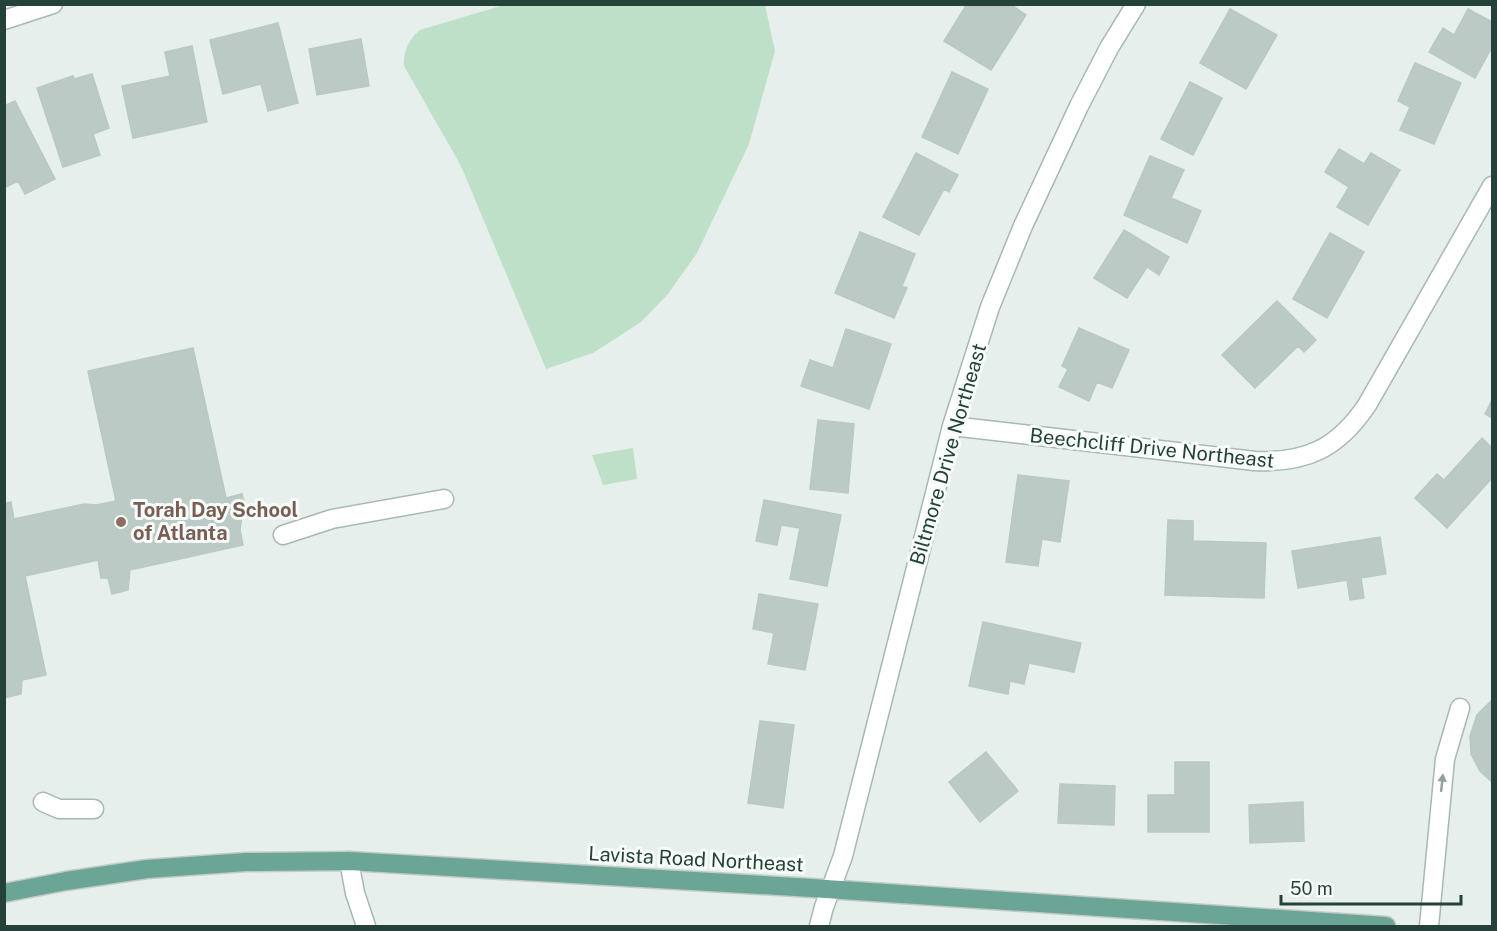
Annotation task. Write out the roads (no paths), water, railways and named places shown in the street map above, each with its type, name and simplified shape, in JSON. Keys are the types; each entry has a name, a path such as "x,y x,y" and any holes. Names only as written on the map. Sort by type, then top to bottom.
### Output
{"main road":[{"name":"Lavista Road Northeast","path":"4,893 147,869 246,862 350,861 830,889 1386,927"}],"street":[{"path":"4,20 53,4"},
{"name":"Biltmore Drive Northeast","path":"819,927 843,856 952,426 990,307 1023,226 1109,48 1136,4"},
{"name":"Beechcliff Drive Northeast","path":"952,426 1255,461 1287,460 1320,451 1345,434 1367,405 1492,186"},
{"path":"283,535 332,519 444,499"},
{"path":"1429,927 1445,759 1460,708"},
{"path":"43,802 59,809 94,809"},
{"path":"350,861 355,893 366,927"}],"place":[{"name":"Torah Day School of Atlanta","path":"121,522"}]}
